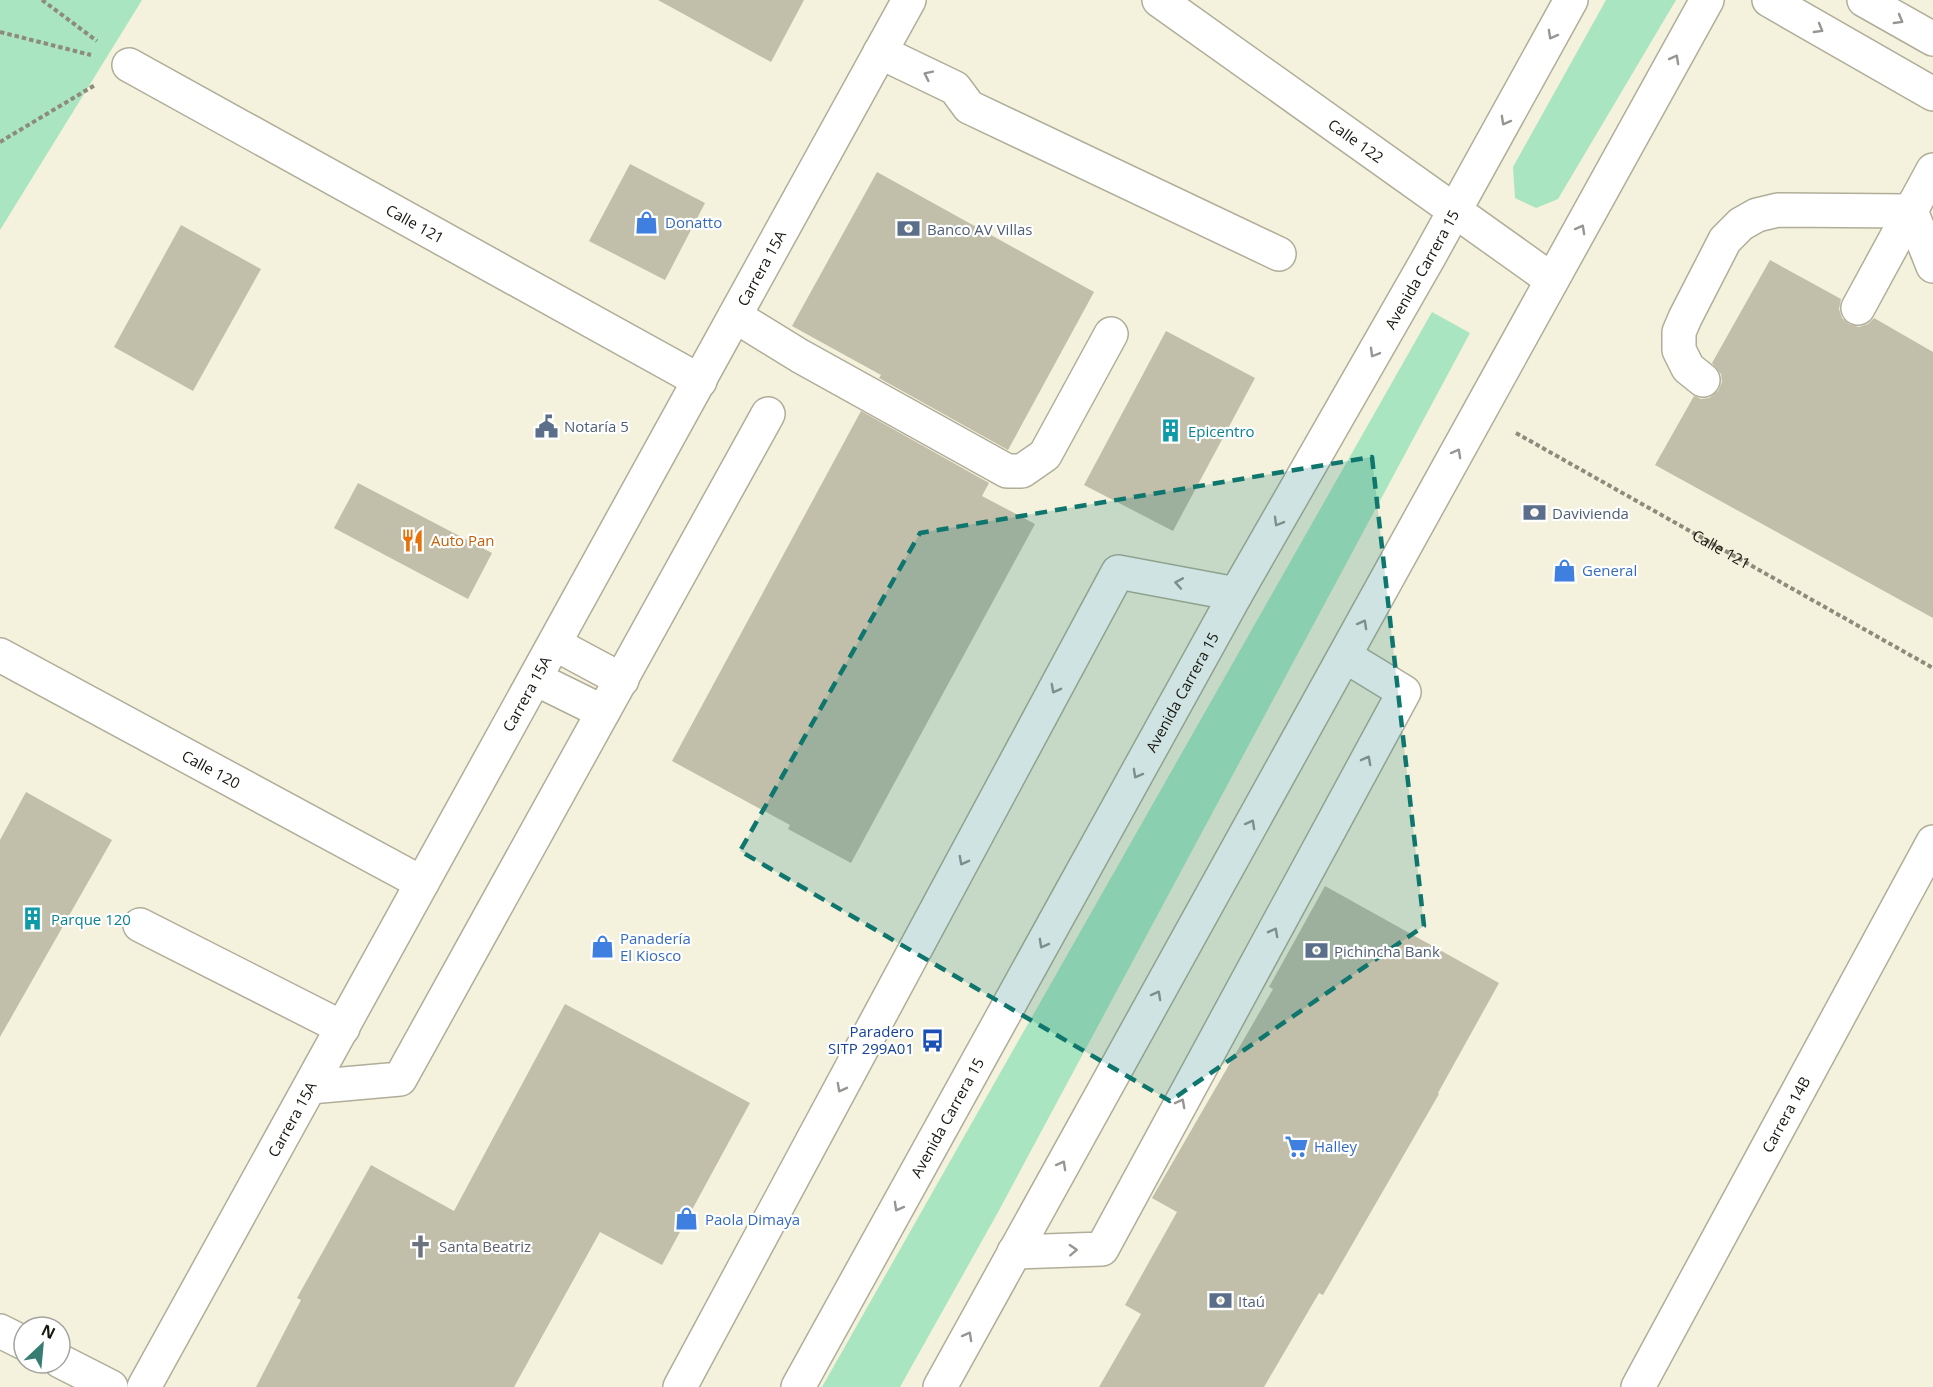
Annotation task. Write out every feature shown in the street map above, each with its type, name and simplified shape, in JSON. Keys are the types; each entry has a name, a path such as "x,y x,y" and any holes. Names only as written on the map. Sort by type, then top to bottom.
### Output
{"street":[{"name":"Carrera 15A","path":"144,1387 909,0"},
{"name":"Calle 122","path":"1159,0 1552,280"},
{"name":"Avenida Carrera 15","path":"798,1387 1236,594 1455,210 1571,0"},
{"path":"940,1387 1707,0"},
{"path":"1768,0 1933,94"},
{"path":"1864,0 1933,39"},
{"path":"875,62 947,110 969,107 1279,254"},
{"name":"Calle 121","path":"129,65 700,381"},
{"path":"1858,308 1933,170"},
{"path":"1702,380 1688,368 1679,350 1679,333 1725,240 1741,224 1757,215 1778,210 1911,211"},
{"path":"1911,211 1933,266"},
{"path":"735,316 800,356 1007,471 1022,471 1045,454 1111,334"},
{"path":"310,1087 400,1079 768,414"},
{"path":"680,1387 1118,572 1236,594"},
{"path":"555,644 622,680"},
{"name":"Calle 120","path":"0,655 422,883"},
{"path":"1014,1252 1102,1249 1404,692 1345,656"},
{"path":"536,679 603,712"},
{"name":"Carrera 14B","path":"1638,1387 1933,842"},
{"path":"140,925 343,1028"},
{"path":"72,1367 111,1387"}],"path":[{"path":"42,0 129,65"},
{"path":"0,32 129,65"},
{"path":"0,142 129,65"},
{"name":"Calle 121","path":"1510,429 1933,668"}],"highlighted area":[{"path":"1372,457 1424,926 1170,1101 740,851 920,533"}],"green space":[{"path":"0,0 142,0 0,230"},
{"path":"1606,0 1676,0 1558,199 1536,208 1515,198 1513,167"},
{"path":"1432,312 1470,333 997,1214 900,1387 822,1387"}],"building":[{"path":"658,0 804,0 771,62"},
{"name":"Donatto","path":"630,164 705,203 665,280 589,241"},
{"path":"877,172 1094,292 1008,450 879,378 881,375 792,326"},
{"path":"181,225 261,269 193,391 114,347"},
{"path":"1770,260 1841,299 1839,309 1842,318 1849,324 1859,327 1868,324 1874,318 1933,352 1933,618 1655,465 1694,396 1701,399 1709,398 1718,391 1722,382 1721,374 1712,363"},
{"name":"Epicentro","path":"1166,331 1255,378 1173,531 1084,485"},
{"path":"861,411 989,483 982,496 1035,524 851,863 788,829 790,825 672,761"},
{"name":"Auto Pan","path":"358,483 492,553 468,599 334,528"},
{"name":"Parque 120","path":"26,792 112,840 0,1037 0,840"},
{"path":"1325,886 1499,983 1439,1094 1323,1295 1319,1293 1264,1387 1099,1387 1141,1314 1125,1305 1177,1212 1152,1198 1273,989 1269,987"},
{"path":"565,1004 750,1103 662,1265 600,1232 514,1387 256,1387 301,1300 297,1298 371,1165 454,1211"}],"place":[{"name":"Donatto","path":"647,222"},
{"name":"Banco AV Villas","path":"909,229"},
{"name":"Notaría 5","path":"546,426"},
{"name":"Epicentro","path":"1170,431"},
{"name":"Davivienda","path":"1534,513"},
{"name":"Auto Pan","path":"413,540"},
{"name":"General","path":"1564,570"},
{"name":"Parque 120","path":"33,919"},
{"name":"Panadería El Kiosco","path":"602,947"},
{"name":"Pichincha Bank","path":"1316,951"},
{"name":"Paradero SITP 299A01","path":"932,1040"},
{"name":"Halley","path":"1296,1146"},
{"name":"Paola Dimaya","path":"687,1219"},
{"name":"Santa Beatriz","path":"421,1246"},
{"name":"Itaú","path":"1220,1301"}]}
